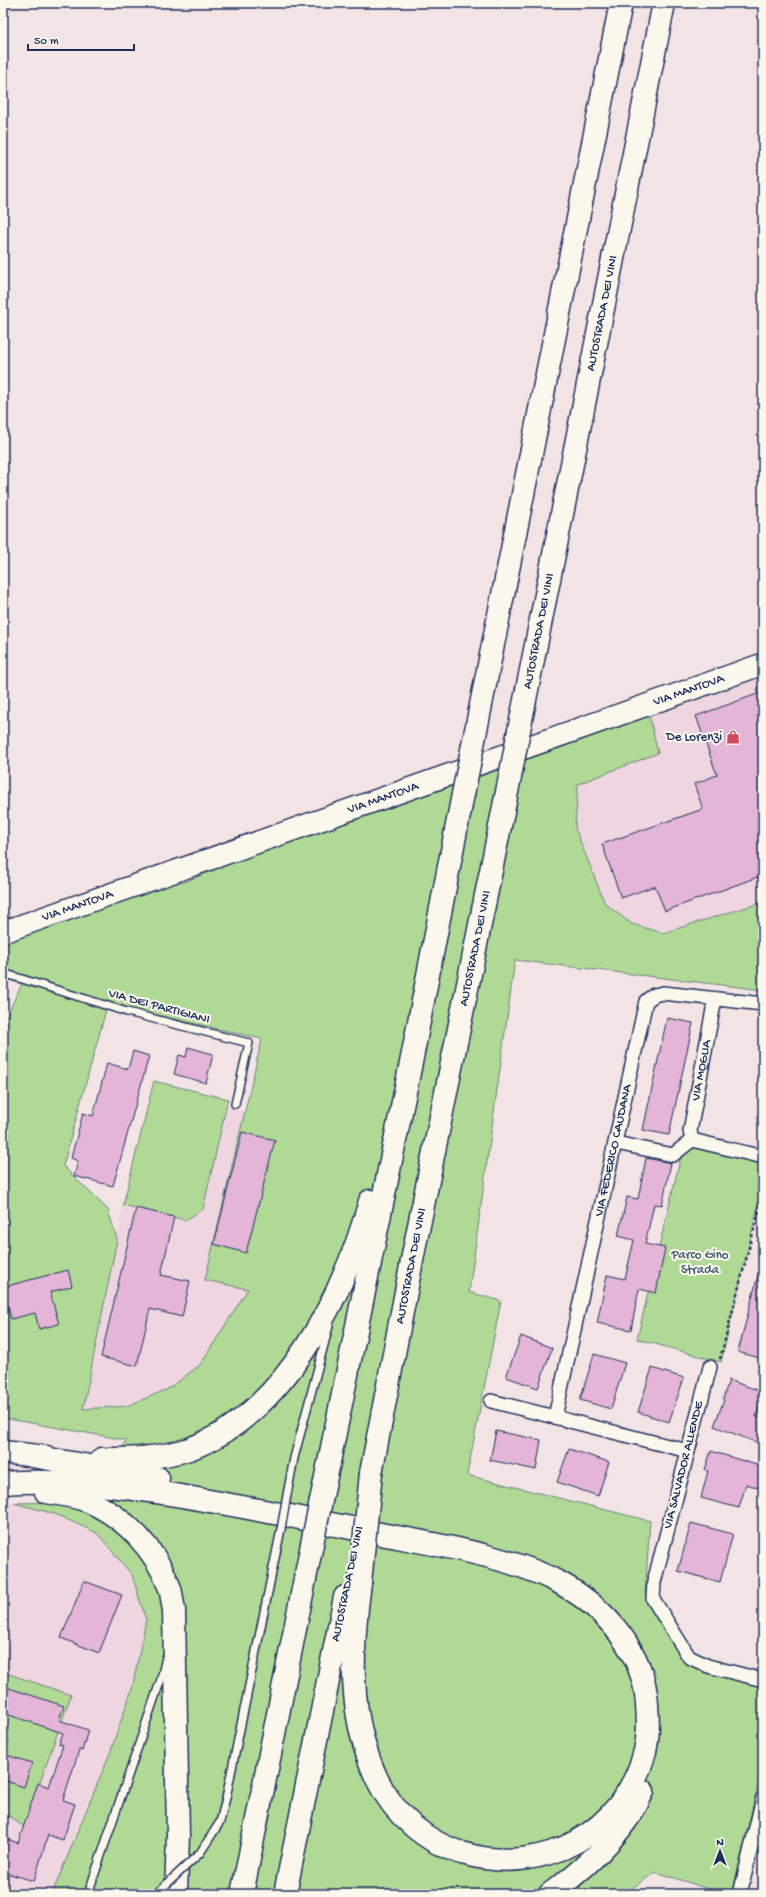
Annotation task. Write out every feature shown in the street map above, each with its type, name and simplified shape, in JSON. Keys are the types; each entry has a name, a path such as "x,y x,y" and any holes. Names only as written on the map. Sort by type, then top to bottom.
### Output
{"highway":[{"path":"242,1894 412,1058 463,794 621,3"},
{"name":"AUTOSTRADA DEI VINI","path":"285,1894 354,1582 371,1473 415,1245 664,3"},
{"path":"32,1456 104,1459 152,1457 189,1449 226,1430 263,1402 287,1373 324,1318 341,1281 366,1214 375,1182 385,1131 412,1058"},
{"path":"3,1452 115,1470 478,1541 510,1550 558,1569 579,1581 603,1598 623,1616 640,1640 651,1662 659,1689 661,1715 656,1758 639,1801 618,1831 588,1863 550,1894"},
{"path":"3,1483 38,1481 87,1483 214,1502 470,1552 531,1571 562,1584 587,1601 610,1621 628,1645 638,1667 646,1692 648,1733 644,1752 636,1773 624,1797 606,1820 585,1836 564,1848 539,1857 513,1860 483,1859 454,1851 430,1840 408,1823 391,1803 377,1780 361,1735 356,1706 353,1660 354,1582"},
{"path":"3,1490 39,1491 66,1495 88,1502 112,1515 131,1529 147,1546 160,1566 169,1587 174,1610 178,1835 176,1894"}],"main road":[{"name":"VIA MANTOVA","path":"3,932 763,664"}],"street":[{"name":"VIA FEDERICO CAUDANA","path":"555,1417 646,1001 654,995 663,993 763,1004"},
{"name":"VIA MOGLIA","path":"692,1140 690,1131 715,999"},
{"path":"616,1143 673,1155 692,1140 763,1157"},
{"name":"VIA SALVADOR ALLENDE","path":"710,1367 654,1582 653,1599 689,1657 708,1666 763,1680"},
{"path":"490,1401 688,1451"},
{"path":"740,1894 763,1798"}],"lane":[{"name":"VIA DEI PARTIGIANI","path":"3,973 127,1012 249,1043 235,1104"},
{"path":"156,1894 200,1853 220,1822 294,1458 341,1281"},
{"path":"88,1894 160,1679 174,1628"}],"path":[{"path":"710,1367 720,1359 763,1195"}],"shaded area":[{"path":"763,673 763,902 663,933 632,924 605,904 575,828 578,784 658,753 649,715"},
{"path":"227,1107 245,1111 205,1280 249,1288 200,1365 168,1389 127,1406 83,1409 123,1205 186,1220 203,1209"},
{"path":"14,1503 55,1514 97,1533 132,1575 146,1620 132,1689 110,1753 52,1894 3,1894 3,1504"}],"green space":[{"path":"649,715 658,753 578,784 575,828 605,904 632,924 663,933 763,902 763,990 515,960 469,1292 501,1301 467,1475 650,1521 645,1595 687,1660 763,1681 763,1763 732,1894 724,1894 656,1872 623,1894 52,1894 110,1753 132,1689 146,1620 132,1575 97,1533 55,1514 14,1503 66,1502 100,1517 126,1440 3,1418 3,1023 22,984 3,978 3,924 165,870 182,883 410,792","holes":["106,1010 174,1019 262,1039 205,1280 248,1289 200,1365 168,1389 127,1406 83,1409 117,1239 108,1210 63,1166"]},
{"path":"154,1081 228,1099 203,1209 186,1220 123,1205"},
{"name":"Parco Gino Strada","path":"684,1143 763,1157 763,1185 721,1362 637,1339"},
{"path":"3,1672 71,1695 24,1827 3,1812"}],"building":[{"path":"763,692 763,875 665,911 655,886 621,898 602,844 703,809 694,784 717,775 696,716"},
{"path":"667,1018 693,1023 669,1135 643,1130"},
{"path":"188,1047 213,1054 206,1083 174,1074 179,1055 186,1057"},
{"path":"133,1051 149,1056 113,1186 74,1176 78,1161 71,1158 83,1113 93,1116 107,1063 128,1069"},
{"path":"242,1132 275,1140 246,1253 214,1244"},
{"path":"646,1158 671,1163 662,1205 654,1204 645,1244 665,1248 656,1293 639,1289 631,1330 597,1323 607,1275 625,1279 634,1240 618,1236 627,1197 638,1199"},
{"path":"136,1208 174,1217 161,1275 190,1281 182,1317 150,1309 137,1366 101,1357"},
{"path":"68,1270 72,1286 50,1292 59,1324 39,1329 35,1313 11,1319 3,1287"},
{"path":"759,1271 763,1271 763,1359 738,1352"},
{"path":"521,1336 552,1348 538,1388 506,1377"},
{"path":"594,1354 625,1363 611,1409 580,1400"},
{"path":"652,1368 684,1378 669,1422 638,1412"},
{"path":"729,1380 763,1392 756,1417 763,1417 763,1445 714,1426 724,1400 723,1399"},
{"path":"496,1431 541,1440 536,1470 490,1460"},
{"path":"569,1449 609,1462 598,1496 557,1482"},
{"path":"711,1451 763,1467 763,1489 746,1484 739,1508 701,1498 708,1471 705,1470"},
{"path":"691,1523 733,1534 720,1582 678,1571"},
{"path":"84,1581 122,1595 99,1653 61,1638"},
{"path":"3,1686 64,1706 59,1720 88,1730 82,1751 79,1750 63,1800 75,1804 63,1840 48,1835 34,1881 3,1872 3,1838 18,1843 38,1783 49,1787 63,1745 59,1744 63,1733 3,1713"},
{"path":"3,1754 32,1763 24,1787 3,1780"}],"place":[{"name":"De Lorenzi","path":"733,737"}]}
